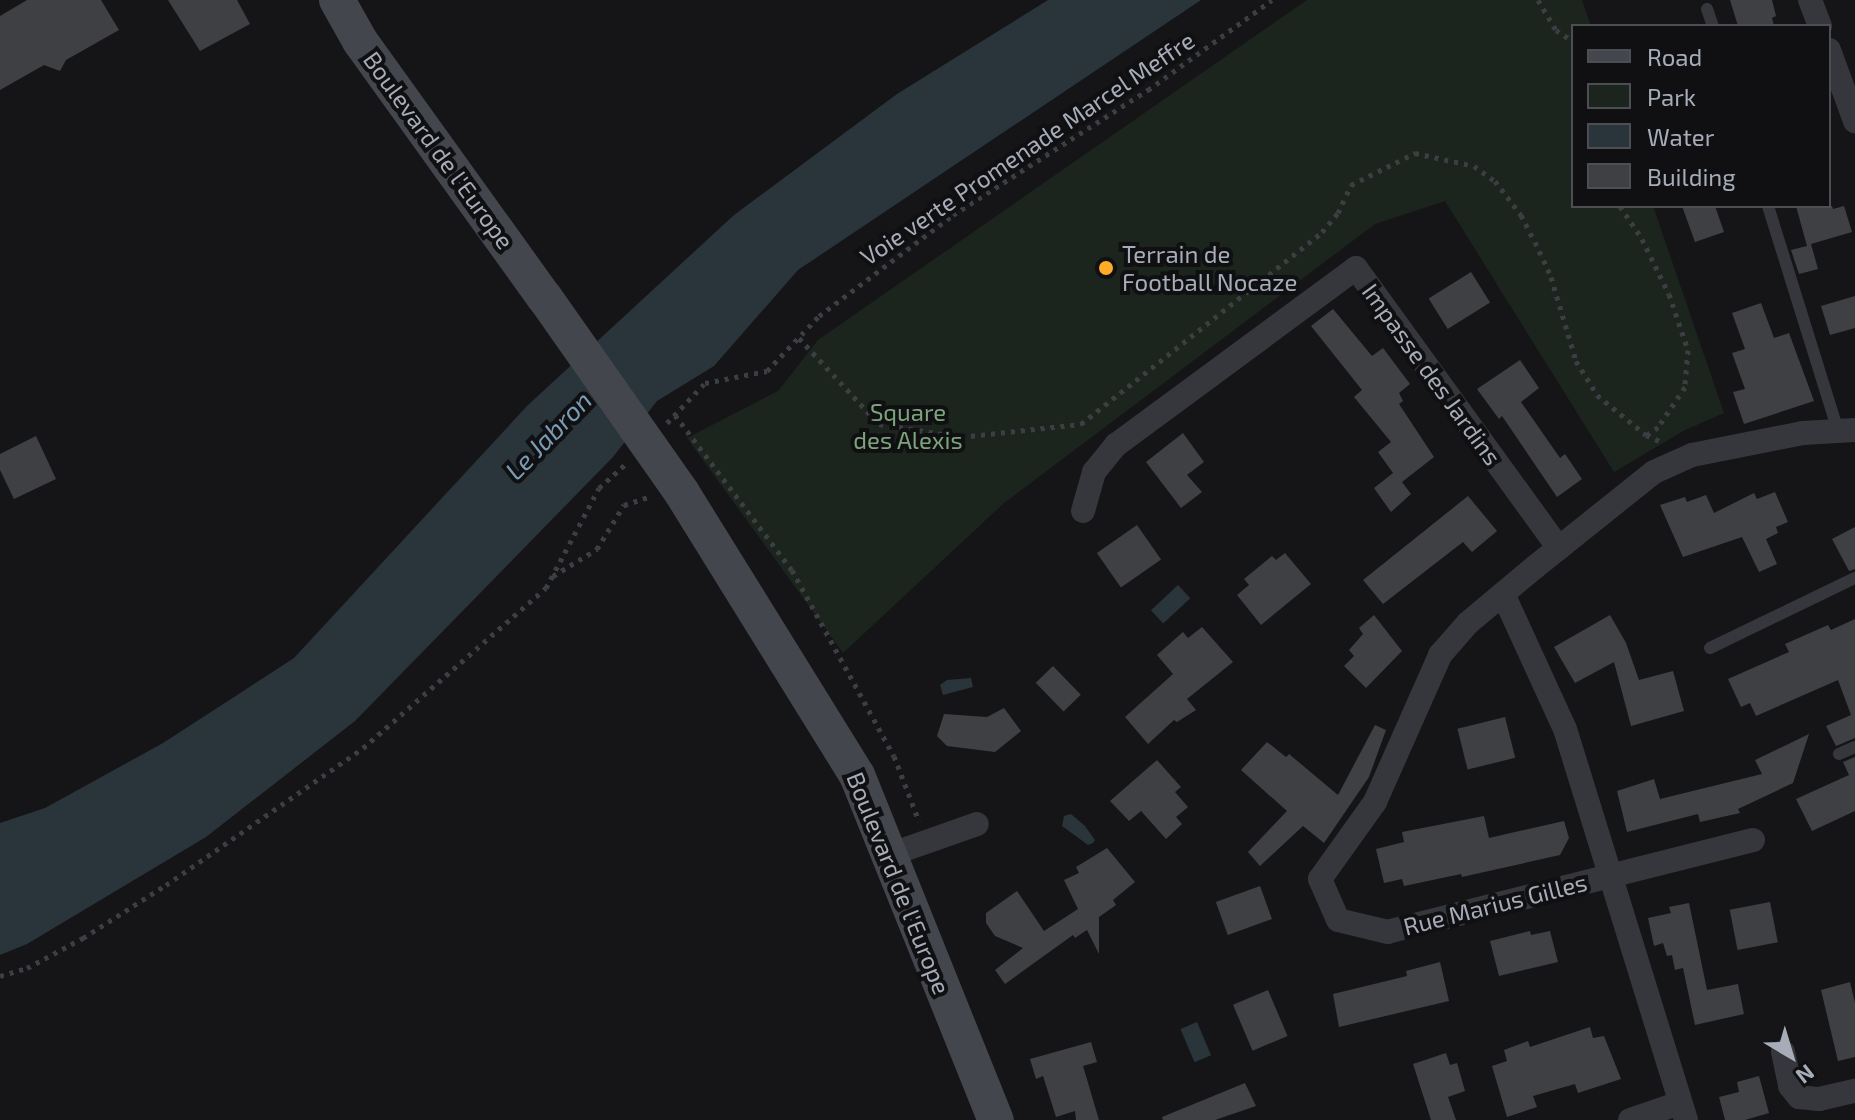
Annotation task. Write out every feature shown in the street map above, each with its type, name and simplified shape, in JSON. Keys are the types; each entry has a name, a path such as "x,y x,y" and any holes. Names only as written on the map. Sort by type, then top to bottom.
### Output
{"main road":[{"name":"Boulevard de l'Europe","path":"337,0 360,41 680,490 857,775 996,1120"}],"street":[{"path":"1810,0 1819,24"},
{"path":"1831,55 1855,121"},
{"name":"Impasse des Jardins","path":"1083,511 1094,472 1116,445 1356,268 1559,548"},
{"path":"1630,1120 1683,1112 1565,729 1504,596 1654,472 1692,455 1803,433 1846,431"},
{"name":"Rue Marius Gilles","path":"1504,596 1468,623 1440,655 1375,802 1320,879 1338,920 1388,932 1608,875"},
{"path":"889,855 977,824"},
{"path":"1608,875 1753,840"},
{"path":"1783,1052 1790,1086 1799,1097 1819,1099 1855,1091"}],"lane":[{"path":"1707,9 1712,24"},
{"path":"1769,208 1846,431"},
{"path":"1710,648 1855,578"},
{"path":"1839,754 1855,747"}],"path":[{"name":"Voie verte Promenade Marcel Meffre","path":"657,434 705,383 767,371 819,316 953,215 1148,90 1272,0"},
{"path":"1538,0 1556,30 1571,40"},
{"path":"1621,208 1642,239 1669,294 1688,350 1685,387 1658,427 1646,435"},
{"path":"675,415 792,570 894,756 927,840"},
{"path":"0,976 27,968 83,938 166,885 363,748 546,588 599,488 629,462"},
{"path":"552,576 597,549 624,505 680,490"}],"green space":[{"name":"Square des Alexis","path":"1307,0 1582,0 1590,24 1571,24 1571,208 1654,208 1724,413 1685,430 1614,472 1445,201 1375,224 1004,503 843,653 687,438 778,391 818,340"}],"water":[{"name":"Le Jabron","path":"1048,0 1201,0 798,270 714,366 657,401 613,457 355,721 206,837 27,944 0,955 0,823 45,808 163,743 294,658 527,406 734,215 897,94"},
{"path":"1178,585 1190,598 1163,623 1151,610"},
{"path":"971,678 973,687 943,695 940,685 947,680"},
{"path":"1071,814 1085,826 1095,840 1093,843 1088,845 1062,826 1064,816"},
{"path":"1197,1022 1211,1055 1194,1062 1180,1029"}],"building":[{"path":"27,0 101,0 119,30 66,60 60,71 44,65 0,90 0,16"},
{"path":"168,0 237,0 250,24 200,51"},
{"path":"1730,0 1772,0 1776,16 1772,18 1774,24 1737,24"},
{"path":"1832,206 1833,209 1844,206 1852,232 1811,244 1818,269 1799,274 1791,250 1807,246 1797,208"},
{"path":"1683,208 1716,208 1724,232 1695,242"},
{"path":"1471,272 1490,303 1448,329 1429,298"},
{"path":"1855,296 1855,328 1830,335 1821,306"},
{"path":"1761,303 1774,338 1789,333 1814,401 1744,424 1733,392 1745,389 1732,353 1745,349 1732,313"},
{"path":"1333,309 1372,356 1383,348 1410,384 1399,393 1403,401 1399,404 1434,457 1402,482 1411,494 1391,512 1374,488 1393,473 1378,452 1391,442 1354,397 1362,390 1311,326"},
{"path":"1520,360 1539,388 1521,402 1560,458 1565,454 1582,479 1557,497 1502,416 1499,419 1477,389"},
{"path":"1183,433 1204,462 1187,475 1202,492 1181,508 1146,462"},
{"path":"36,436 56,479 14,499 0,470 0,454"},
{"path":"1775,492 1788,522 1776,527 1778,533 1766,539 1777,564 1759,572 1742,537 1683,557 1660,505 1685,497 1687,502 1706,495 1714,513 1754,493 1757,499"},
{"path":"1468,496 1497,531 1472,552 1463,542 1383,604 1363,580"},
{"path":"1137,525 1161,559 1121,588 1097,553"},
{"path":"1855,527 1855,569 1849,571 1832,539"},
{"path":"1285,553 1311,584 1261,625 1237,595 1249,585 1244,579 1272,556 1276,560"},
{"path":"1374,615 1402,651 1366,688 1344,666 1354,656 1349,650 1363,634 1359,628"},
{"path":"1610,615 1626,643 1639,680 1673,671 1684,711 1631,726 1614,662 1575,683 1554,647"},
{"path":"1855,619 1855,738 1836,746 1826,726 1851,715 1838,680 1756,716 1750,703 1741,707 1728,679 1789,652 1785,644 1828,625 1831,630"},
{"path":"1202,627 1233,662 1187,699 1196,710 1177,722 1174,720 1148,744 1125,717 1173,674 1157,655 1183,632 1188,638"},
{"path":"1053,666 1081,695 1064,711 1036,683"},
{"path":"1004,708 1021,731 995,752 947,746 937,736 944,714 987,717"},
{"path":"1505,717 1515,758 1468,770 1457,729"},
{"path":"1375,725 1386,730 1369,777 1324,843 1303,826 1260,866 1248,852 1287,811 1241,770 1267,742 1286,757 1289,754 1338,795"},
{"path":"1809,734 1793,783 1738,809 1740,813 1700,822 1698,814 1627,832 1617,791 1654,779 1660,799 1762,774 1755,760"},
{"path":"1855,757 1855,811 1812,831 1796,799 1849,775 1843,762"},
{"path":"1157,760 1181,787 1175,792 1188,807 1176,817 1182,824 1166,839 1141,811 1129,821 1110,801"},
{"path":"1484,816 1489,838 1564,821 1569,838 1560,855 1462,877 1461,874 1404,886 1402,879 1384,883 1376,849 1404,842 1402,832"},
{"path":"1107,848 1135,882 1113,900 1116,905 1099,917 1099,954 1087,930 1075,938 1073,935 1005,984 995,970 1023,948 995,936 986,923 986,913 1017,891 1044,931 1078,909 1064,880 1079,873 1076,867"},
{"path":"1260,886 1272,919 1228,935 1216,902"},
{"path":"1770,902 1778,942 1738,950 1730,910"},
{"path":"1689,903 1707,990 1738,984 1744,1014 1695,1025 1683,968 1675,970 1672,955 1667,956 1663,943 1654,946 1648,918 1671,913 1669,907"},
{"path":"1530,931 1531,935 1550,931 1558,962 1499,976 1490,941"},
{"path":"1440,962 1449,1001 1339,1027 1333,994 1407,976 1406,971"},
{"path":"1850,982 1855,1003 1855,1057 1838,1061 1821,990"},
{"path":"1268,990 1288,1036 1253,1051 1233,1005"},
{"path":"1590,1027 1593,1038 1604,1036 1621,1079 1578,1093 1575,1084 1533,1096 1537,1107 1507,1117 1492,1066 1507,1061 1504,1050 1528,1041 1530,1047"},
{"path":"1091,1042 1097,1062 1083,1066 1099,1120 1076,1120 1075,1111 1056,1117 1043,1076 1036,1079 1030,1059"},
{"path":"1446,1053 1450,1065 1457,1063 1465,1091 1448,1097 1456,1120 1431,1120 1413,1064"},
{"path":"1759,1076 1769,1113 1745,1120 1725,1120 1719,1097 1739,1092 1737,1082"},
{"path":"1245,1083 1256,1106 1215,1120 1163,1120 1162,1117"}],"place":[{"name":"Terrain de Football Nocaze","path":"1106,268"}]}
